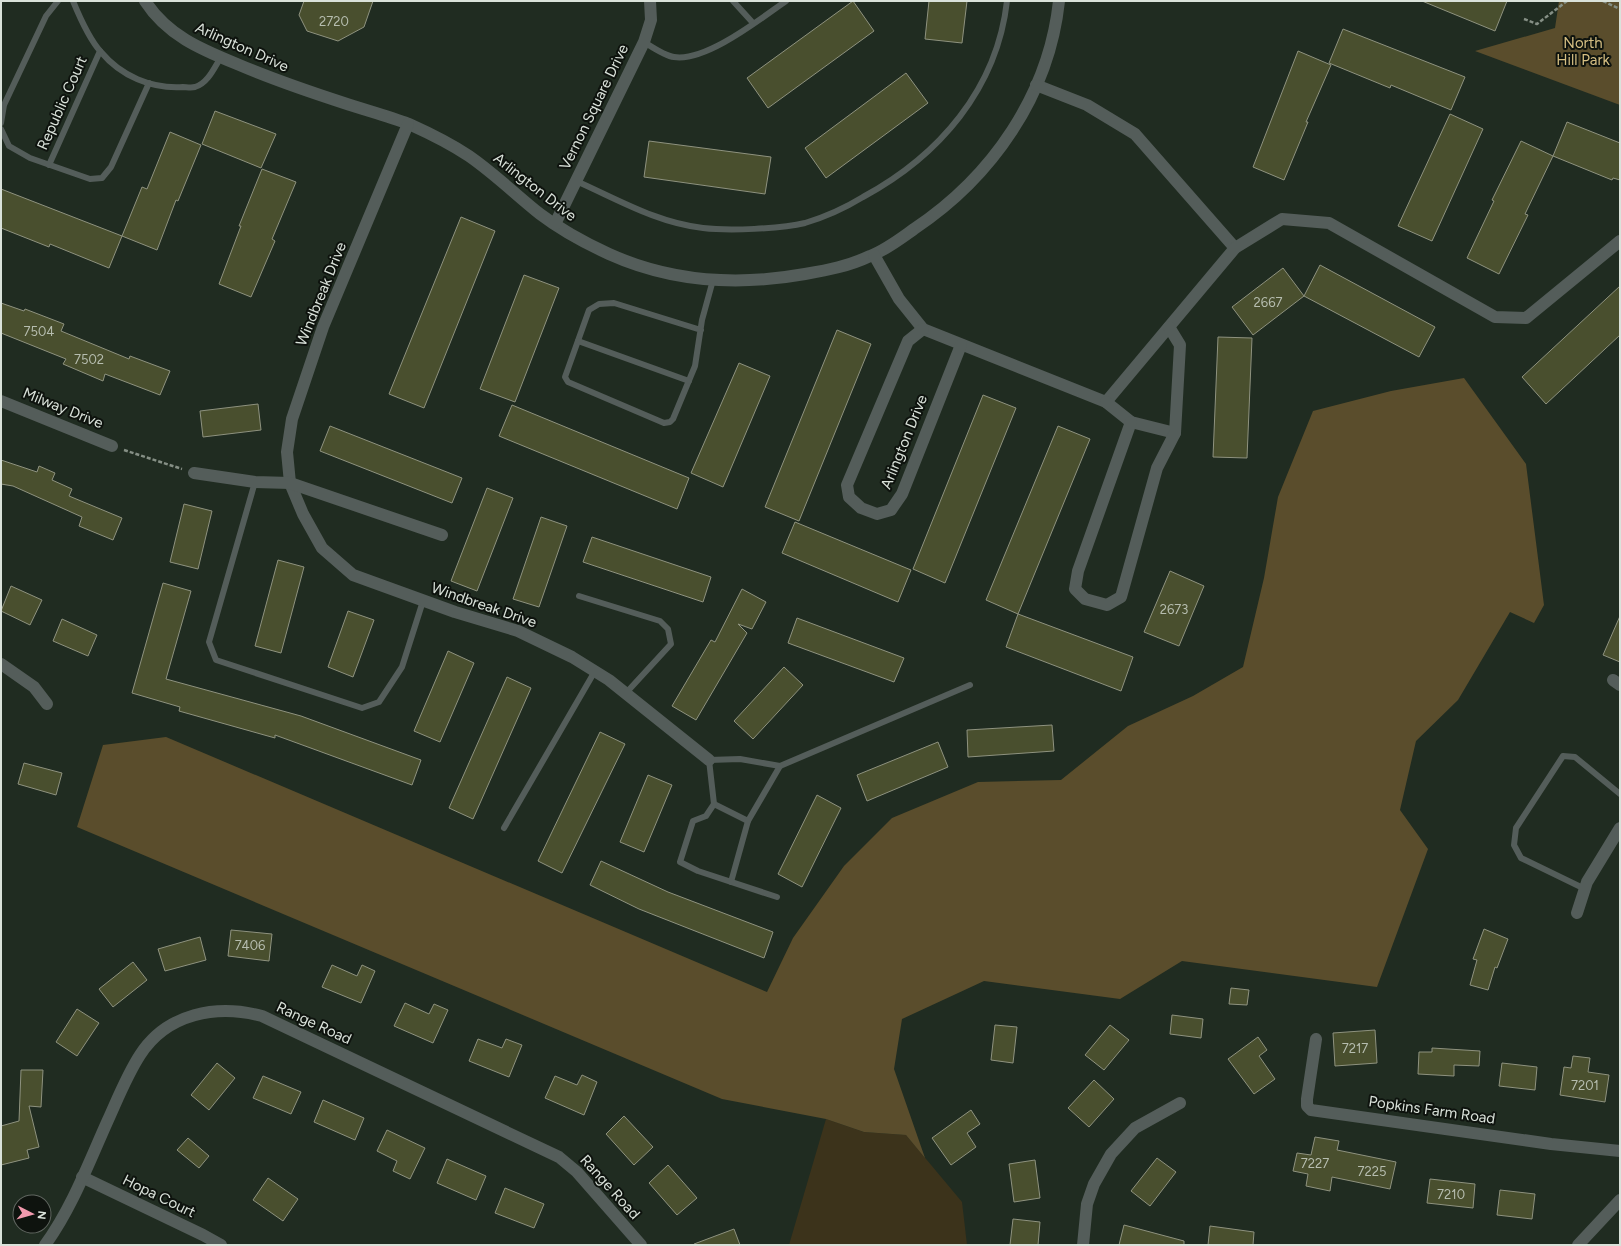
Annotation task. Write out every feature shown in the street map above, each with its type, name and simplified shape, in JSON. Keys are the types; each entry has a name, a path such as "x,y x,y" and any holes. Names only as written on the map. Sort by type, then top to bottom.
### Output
{"street":[{"name":"Arlington Drive","path":"145,1 158,18 175,35 195,47 289,86 408,124 470,156 555,224 571,235 610,255 672,275 713,280 752,281 780,279 842,267 874,255 931,218 972,182 1008,138 1036,86 1052,41 1059,1"},
{"name":"Vernon Square Drive","path":"555,224 644,42 651,20 650,1"},
{"path":"1036,86 1087,105 1135,134 1235,248"},
{"name":"Windbreak Drive","path":"408,124 323,327 292,419 287,452 290,483 302,514 322,548 353,575 423,601 518,631 572,657 626,693 709,760"},
{"path":"1106,402 1235,248 1282,219 1329,223 1495,317 1526,318 1620,241"},
{"path":"874,255 899,299 923,329 1106,402 1131,422 1175,433"},
{"path":"1131,422 1078,571 1075,589 1085,599 1107,605 1121,597 1157,468 1175,433 1180,345 1169,327"},
{"name":"Arlington Drive","path":"923,329 908,342 847,485 849,497 861,508 877,514 891,510 902,494 961,345"},
{"name":"Milway Drive","path":"1,401 112,446"},
{"path":"194,473 254,482 290,483 442,535"},
{"path":"1,664 34,687 47,704"},
{"path":"1577,913 1585,889 1609,844 1620,828"},
{"name":"Range Road","path":"45,1245 58,1225 82,1177 130,1072 146,1047 161,1032 182,1019 205,1012 235,1010 262,1016 559,1157 577,1172 642,1245"},
{"name":"Popkins Farm Road","path":"1316,1039 1307,1100 1307,1106 1311,1110 1551,1144 1620,1151"},
{"path":"1083,1245 1087,1204 1094,1184 1104,1165 1135,1128 1180,1103"},
{"name":"Hopa Court","path":"82,1177 221,1245"},
{"path":"1578,1245 1620,1200"}],"lane":[{"path":"1,123 4,105 46,16 58,1"},
{"name":"Republic Court","path":"73,1 79,15 100,51 116,67 142,82 175,88 195,87 207,78 221,57"},
{"path":"733,1 753,24"},
{"path":"644,42 673,58 695,55 731,39 786,1"},
{"path":"576,181 638,211 702,228 755,229 804,223 828,215 883,186 921,159 946,135 969,104 982,82 996,51 1007,1"},
{"name":"Republic Court","path":"49,165 100,51"},
{"name":"Republic Court","path":"1,129 9,146 30,158 90,179 102,178 111,167 149,83"},
{"path":"701,330 614,303 599,304 589,310 565,377 568,382 664,423 670,422 673,419 695,366 701,330 713,280"},
{"path":"578,341 689,381"},
{"path":"254,482 209,642 216,660 362,708 379,702 402,667 423,601"},
{"path":"579,596 660,621 668,629 671,644 626,693"},
{"path":"504,828 595,671"},
{"path":"777,897 698,871 680,862 693,821 706,816 714,804 709,760 740,759 780,766 970,685"},
{"path":"1585,889 1521,858 1514,845 1516,828 1563,756 1575,757 1620,794"},
{"path":"731,882 748,821 780,766"},
{"path":"714,804 748,821"}],"path":[{"path":"1524,19 1536,24 1567,1"},
{"path":"1603,1 1620,9"},
{"path":"112,446 194,473"}],"shaded area":[{"path":"826,1119 864,1132 906,1135 962,1202 967,1245 789,1245"}],"green space":[{"name":"North Hill Park","path":"1559,1 1620,1 1620,105 1475,51 1555,28"},
{"path":"1464,378 1526,464 1544,605 1534,623 1510,612 1458,700 1416,741 1400,810 1428,849 1377,987 1182,961 1120,999 984,981 902,1019 894,1069 925,1158 906,1135 864,1132 826,1119 722,1099 77,827 103,745 166,737 767,992 793,938 844,866 892,818 978,782 1061,780 1128,726 1193,696 1243,667 1264,578 1278,497 1313,411 1391,391"}],"building":[{"path":"304,1 373,1 364,27 338,41 307,31 299,15"},
{"path":"853,1 874,31 768,108 747,78"},
{"path":"929,1 967,1 962,43 925,39"},
{"path":"1422,1 1507,1 1495,31"},
{"path":"1343,29 1465,77 1451,110 1391,85 1390,88 1329,63"},
{"path":"1298,51 1331,65 1306,122 1308,122 1284,180 1253,167"},
{"path":"906,73 928,103 826,178 805,148"},
{"path":"215,111 276,134 261,168 202,144"},
{"path":"1450,114 1483,129 1432,241 1398,226"},
{"path":"1567,122 1620,143 1620,180 1613,178 1612,180 1553,156"},
{"path":"170,132 201,145 178,201 176,200 157,250 122,236 142,187 147,189"},
{"path":"649,141 771,157 765,194 644,177"},
{"path":"1521,141 1553,156 1525,214 1528,215 1499,274 1467,258 1494,201 1492,200"},
{"path":"262,169 296,182 272,239 275,241 251,297 219,284 241,226 239,226"},
{"path":"1,189 122,236 109,268 50,244 49,247 1,228"},
{"path":"461,217 495,231 424,408 389,394"},
{"path":"1320,265 1435,327 1419,357 1304,296"},
{"path":"1283,268 1304,296 1253,335 1232,307"},
{"path":"524,275 559,288 515,402 480,389"},
{"path":"1620,286 1620,335 1546,404 1522,377"},
{"path":"1,303 24,311 25,309 64,324 61,331 129,359 130,356 170,371 160,395 105,374 103,381 63,364 66,359 1,333"},
{"path":"837,330 871,344 799,521 765,507"},
{"path":"1218,337 1252,338 1247,458 1213,457"},
{"path":"739,363 770,376 723,487 691,473"},
{"path":"983,395 1016,408 945,583 913,569"},
{"path":"258,404 261,430 203,437 200,411"},
{"path":"512,405 689,478 677,509 499,436"},
{"path":"330,426 462,478 452,503 320,451"},
{"path":"1058,426 1090,439 1018,614 986,600"},
{"path":"1,460 37,472 39,466 55,473 52,480 72,489 69,496 122,518 113,540 79,526 82,517 13,486 1,484"},
{"path":"487,488 513,498 477,591 451,581"},
{"path":"184,504 212,511 198,569 170,562"},
{"path":"541,517 567,526 539,607 513,599"},
{"path":"795,522 911,570 898,602 782,553"},
{"path":"592,537 711,577 703,602 583,562"},
{"path":"278,560 304,567 281,653 255,646"},
{"path":"1170,571 1204,586 1179,646 1144,632"},
{"path":"163,583 191,591 166,679 301,716 421,760 412,785 275,735 275,738 179,711 180,707 132,693"},
{"path":"11,586 42,600 30,625 1,611"},
{"path":"742,589 766,602 752,629 738,624 747,633 696,720 672,706 711,640 715,642"},
{"path":"348,611 374,620 353,677 328,667"},
{"path":"1018,614 1133,657 1121,691 1006,647"},
{"path":"1620,616 1620,662 1603,655"},
{"path":"797,618 904,658 894,682 788,643"},
{"path":"62,619 97,635 88,656 53,641"},
{"path":"448,651 474,663 440,742 414,731"},
{"path":"784,667 803,685 753,739 734,721"},
{"path":"507,677 531,688 473,819 449,808"},
{"path":"1052,725 1054,751 968,757 967,730"},
{"path":"600,732 625,744 562,873 538,861"},
{"path":"938,742 948,767 867,801 857,775"},
{"path":"24,763 62,773 56,795 18,784"},
{"path":"648,775 672,785 644,852 620,842"},
{"path":"817,795 841,808 802,887 778,874"},
{"path":"601,861 668,892 773,932 764,958 639,909 590,885"},
{"path":"1484,929 1508,939 1497,968 1495,967 1488,990 1470,985 1477,960 1473,959"},
{"path":"231,930 272,934 269,961 228,956"},
{"path":"200,937 206,960 165,971 158,949"},
{"path":"133,962 147,980 113,1007 99,989"},
{"path":"332,965 357,976 362,965 375,971 361,1003 322,987"},
{"path":"1231,988 1249,990 1247,1005 1229,1004"},
{"path":"405,1003 429,1014 434,1004 448,1010 433,1043 394,1026"},
{"path":"77,1009 99,1023 77,1056 56,1042"},
{"path":"1172,1015 1203,1019 1201,1038 1170,1034"},
{"path":"995,1025 1017,1027 1013,1063 991,1060"},
{"path":"1110,1025 1129,1040 1104,1070 1085,1055"},
{"path":"1375,1030 1377,1063 1335,1066 1333,1033"},
{"path":"1258,1037 1267,1050 1259,1056 1275,1079 1254,1094 1228,1059"},
{"path":"478,1039 502,1048 506,1039 522,1045 509,1077 469,1061"},
{"path":"1432,1048 1480,1051 1479,1066 1454,1065 1454,1076 1418,1074 1419,1052 1432,1052"},
{"path":"1573,1056 1590,1058 1588,1072 1609,1075 1605,1102 1560,1095 1564,1067 1571,1068"},
{"path":"217,1063 235,1078 209,1110 191,1095"},
{"path":"1502,1063 1537,1067 1535,1090 1499,1086"},
{"path":"21,1070 43,1070 41,1107 29,1106 39,1147 27,1150 29,1158 1,1165 1,1126 19,1121"},
{"path":"582,1075 597,1082 584,1115 545,1098 555,1076 577,1085"},
{"path":"263,1076 301,1092 291,1114 253,1098"},
{"path":"1094,1080 1114,1099 1089,1127 1068,1108"},
{"path":"323,1100 364,1118 355,1140 314,1122"},
{"path":"971,1110 980,1124 967,1133 976,1147 951,1165 932,1138"},
{"path":"624,1116 653,1147 634,1165 606,1134"},
{"path":"387,1130 425,1148 410,1179 393,1171 397,1161 377,1151"},
{"path":"1315,1137 1339,1141 1337,1150 1396,1162 1390,1189 1332,1177 1330,1191 1306,1186 1308,1174 1293,1171 1297,1153 1311,1155"},
{"path":"188,1138 209,1156 199,1168 177,1150"},
{"path":"1157,1158 1176,1172 1150,1206 1131,1191"},
{"path":"447,1159 486,1176 476,1200 437,1183"},
{"path":"1035,1160 1040,1198 1014,1202 1009,1164"},
{"path":"668,1165 697,1198 677,1215 649,1183"},
{"path":"268,1178 298,1199 283,1221 253,1200"},
{"path":"1430,1179 1475,1184 1473,1208 1427,1203"},
{"path":"505,1188 544,1204 534,1228 495,1213"},
{"path":"1500,1190 1535,1194 1532,1219 1497,1215"},
{"path":"1013,1219 1040,1222 1038,1245 1010,1245"},
{"path":"1124,1225 1184,1241 1184,1245 1119,1245"},
{"path":"1210,1226 1254,1232 1253,1245 1208,1245"},
{"path":"734,1229 740,1245 694,1245 694,1244"}]}
